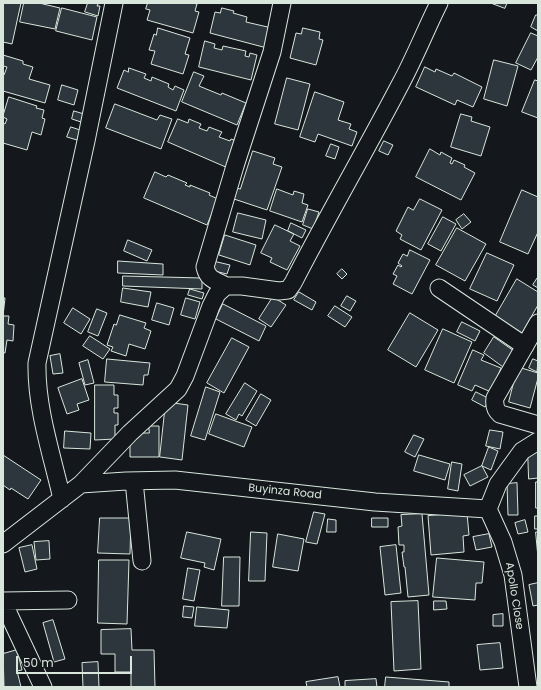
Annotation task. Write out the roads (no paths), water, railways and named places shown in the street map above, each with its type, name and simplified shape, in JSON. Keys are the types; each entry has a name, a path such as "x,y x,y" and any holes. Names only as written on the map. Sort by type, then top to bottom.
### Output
{"street":[{"path":"62,499 40,404 37,382 37,363 86,141 114,3"},
{"path":"282,3 272,52 235,166 205,267 209,278 226,286 242,286 279,291 288,290 354,172 402,81 439,3"},
{"path":"8,541 81,484 130,433 178,389 182,383 211,306 217,294 226,286"},
{"path":"439,288 525,346"},
{"path":"538,323 494,398 495,407 500,414 538,425"},
{"path":"488,509 498,484 522,451 538,441"},
{"path":"134,480 142,561"},
{"name":"Buyinza Road","path":"81,484 134,480 175,480 375,502 488,509"},
{"name":"Apollo Close","path":"488,509 503,542 513,575 528,687"},
{"path":"43,687 3,602 68,600"}]}
